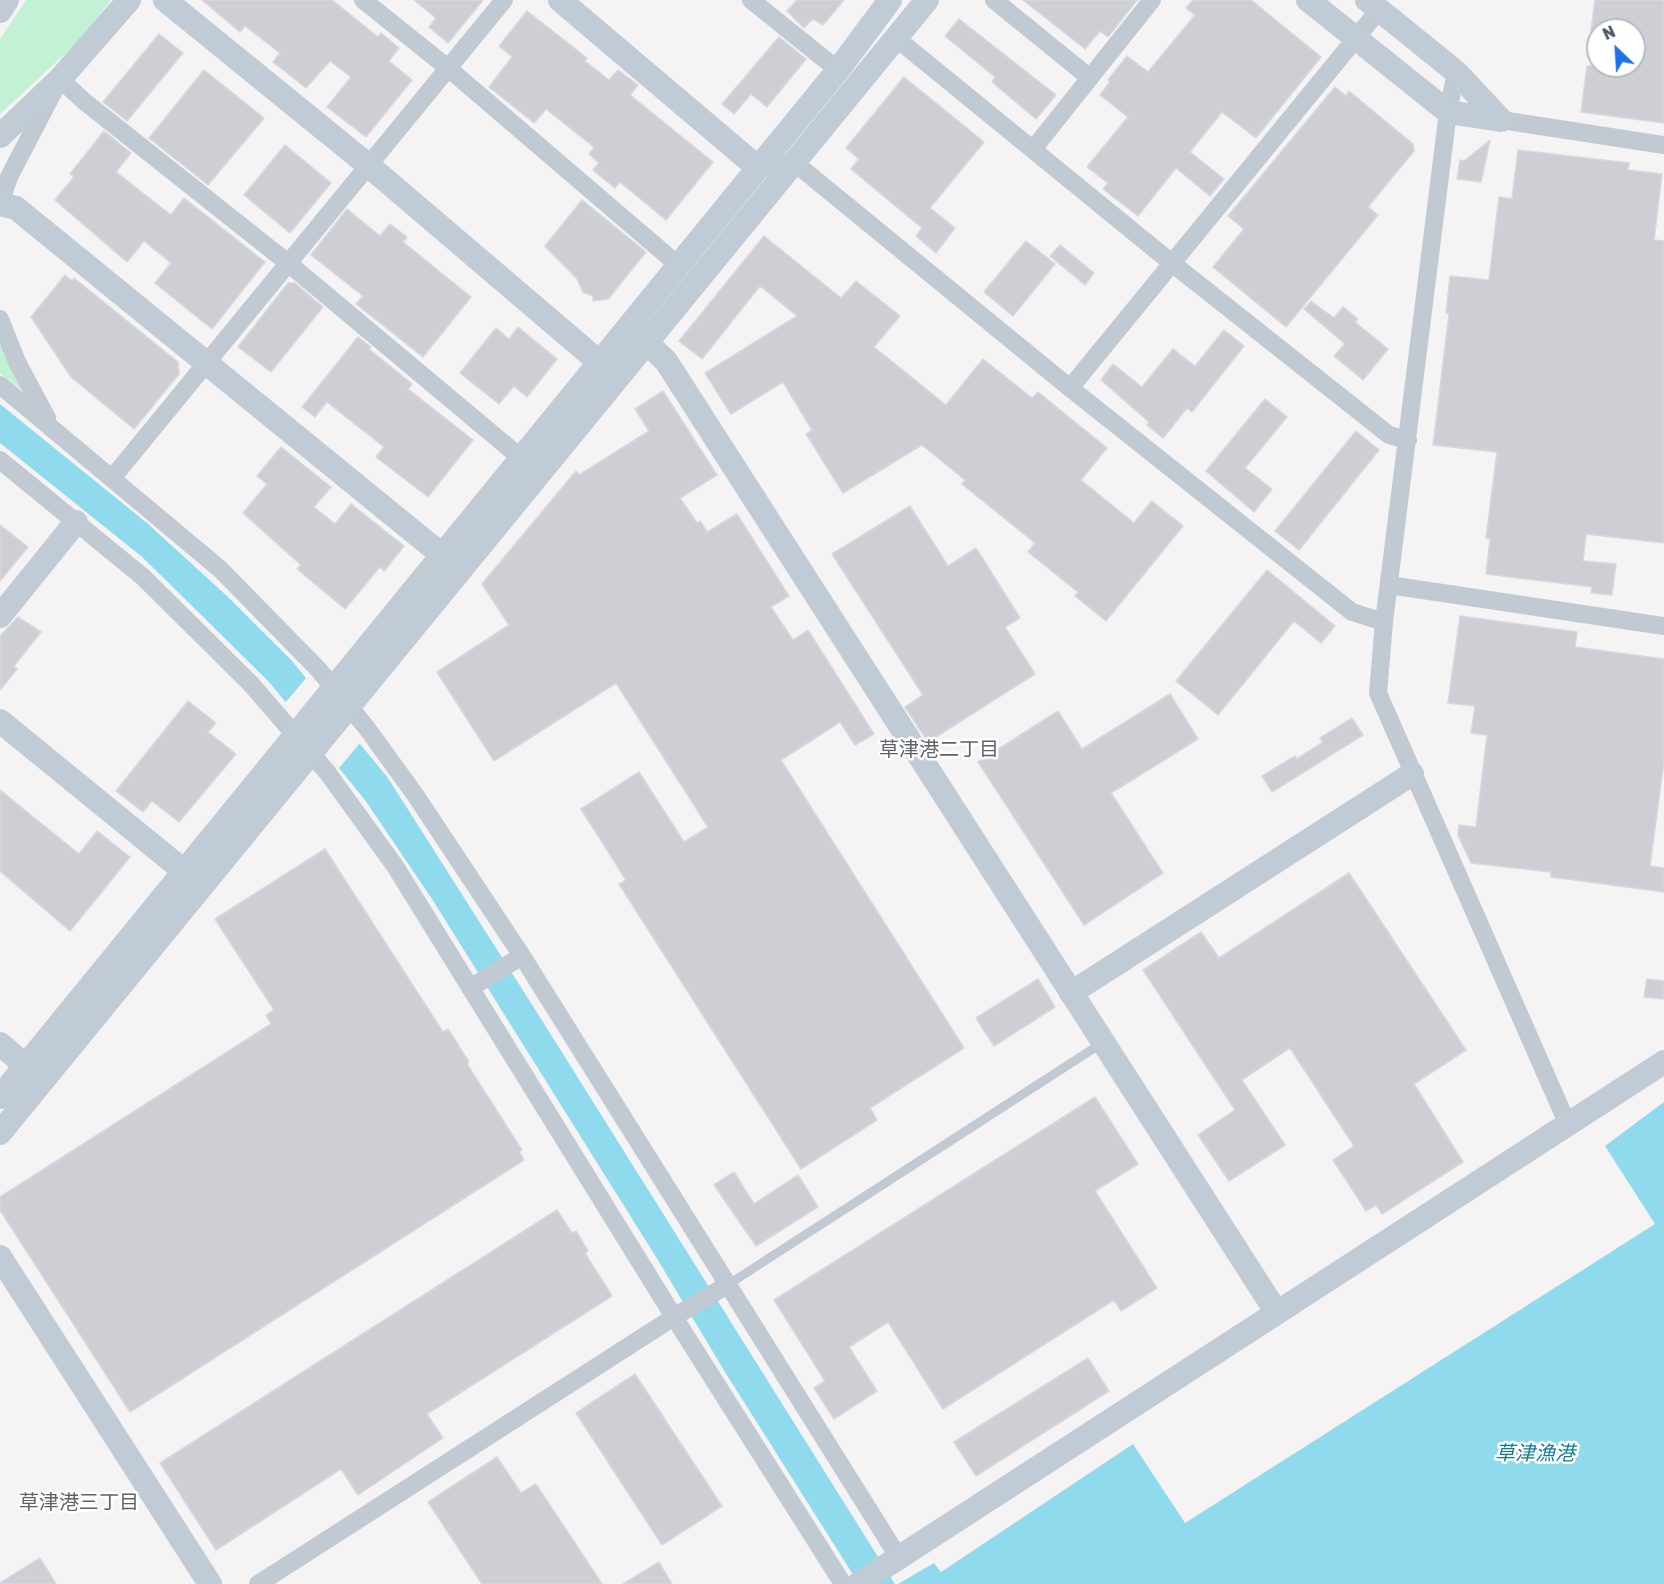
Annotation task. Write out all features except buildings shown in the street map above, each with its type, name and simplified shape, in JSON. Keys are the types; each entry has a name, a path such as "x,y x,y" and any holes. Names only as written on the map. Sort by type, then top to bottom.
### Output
{"street":[{"path":"0,11 7,0"},
{"path":"0,136 60,79 129,0"},
{"path":"165,0 368,165 599,362"},
{"path":"363,0 448,68 678,265"},
{"path":"112,477 504,0"},
{"path":"560,0 757,167 795,163 1070,388 1352,612 1384,622"},
{"path":"751,0 838,70"},
{"path":"0,1097 838,70 890,0"},
{"path":"0,1134 927,0"},
{"path":"994,0 1090,78"},
{"path":"1034,148 1152,0"},
{"path":"1308,0 1448,112 1664,145"},
{"path":"1070,388 1355,39 1373,5 1456,72 1501,120"},
{"path":"896,38 1034,148 1173,264 1389,435 1408,440"},
{"path":"1456,72 1448,112 1384,622 1378,693 1568,1125"},
{"path":"60,79 9,177 0,204 16,208 442,555"},
{"path":"60,79 85,102 288,263 521,458"},
{"path":"0,319 16,362 52,427"},
{"path":"648,344 666,361 1277,1313"},
{"path":"0,385 220,569 292,641 344,712 416,796 895,1561"},
{"path":"0,460 143,577 315,748 476,985 843,1584"},
{"path":"0,616 76,522"},
{"path":"1389,585 1664,626"},
{"path":"0,721 184,871"},
{"path":"1071,993 1412,774"},
{"path":"476,985 517,960"},
{"path":"0,1044 26,1066"},
{"path":"858,1584 1664,1062"},
{"path":"0,1257 210,1584"},
{"path":"258,1584 679,1314 724,1288"}],"lane":[{"path":"724,1288 1103,1042"}],"green space":[{"path":"26,0 111,0 81,39 0,114 0,39"},
{"path":"0,341 22,388 20,389 0,373"}],"water":[{"path":"0,404 147,523 228,597 292,661 388,778 895,1584 859,1584 432,899 365,800 270,683 178,592 141,556 0,443"},
{"name":"草津漁港","path":"1664,1102 1664,1584 898,1584 934,1563 941,1572 1133,1444 1185,1523 1655,1224 1605,1146"}],"pier":[{"path":"307,677 360,743 339,768 285,703"}],"district":[{"name":"草津港二丁目","path":"939,750"},
{"name":"草津港三丁目","path":"79,1503"}]}
